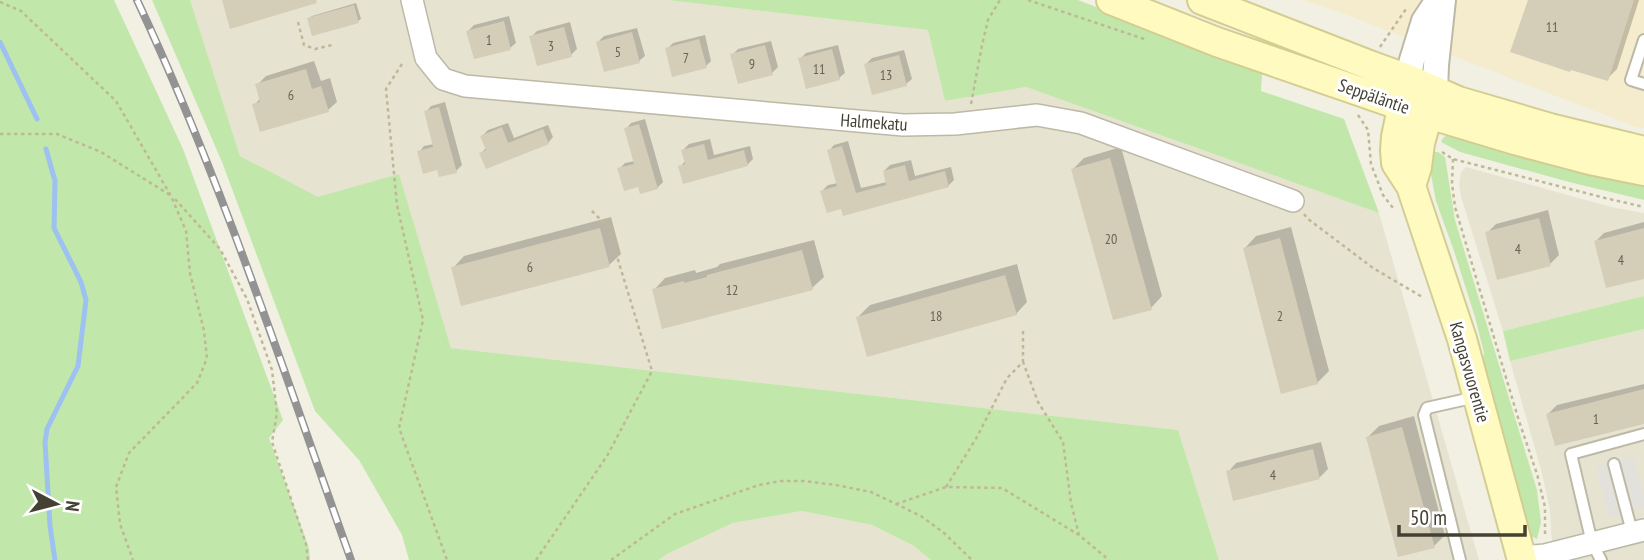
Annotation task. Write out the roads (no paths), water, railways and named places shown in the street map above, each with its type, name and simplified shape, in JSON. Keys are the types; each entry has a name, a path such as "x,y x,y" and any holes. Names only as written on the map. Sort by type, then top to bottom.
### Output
{"main road":[{"name":"Seppäläntie","path":"1111,0 1217,42 1422,104 1578,157 1644,171"},
{"name":"Seppäläntie","path":"1202,0 1408,79"},
{"name":"Kangasvuorentie","path":"1408,79 1422,104 1408,140 1395,150 1396,163 1411,186 1462,339 1525,558"},
{"name":"Seppäläntie","path":"1422,104 1458,101 1550,128 1644,151"}],"street":[{"name":"Halmekatu","path":"412,0 426,58 443,79 465,86 903,125 966,123 1037,115 1080,123 1293,201"},
{"path":"1422,104 1436,65 1440,0"},
{"path":"1408,79 1424,21 1440,0"},
{"path":"1525,558 1597,551 1638,531"}],"lane":[{"path":"1644,40 1631,80 1644,84"},
{"path":"1460,560 1424,415 1427,408 1477,397"},
{"path":"1597,551 1571,454 1644,435"},
{"path":"1614,464 1638,531"}],"waterway":[{"path":"0,42 37,119"},
{"path":"46,149 55,181 54,228 81,282 86,300 78,366 47,429 45,442 50,526 55,560"}],"railway":[{"path":"137,0 168,68 224,207 351,560"}]}
